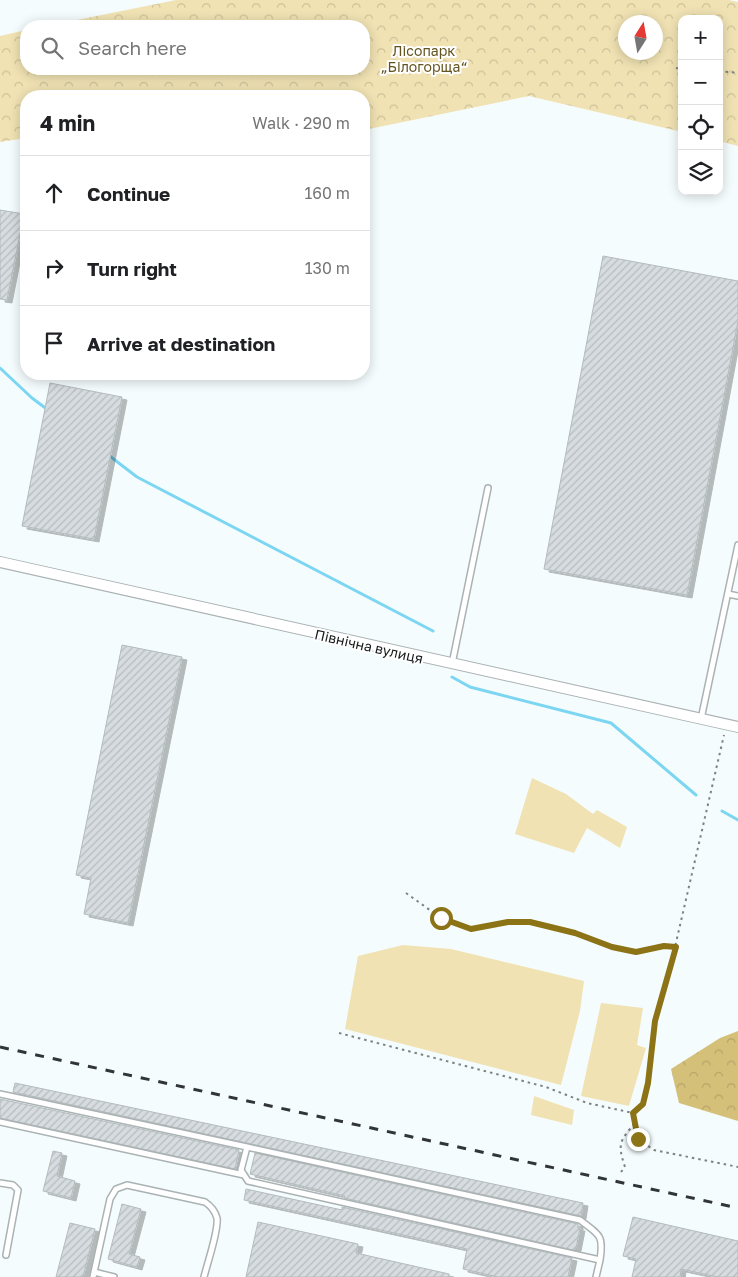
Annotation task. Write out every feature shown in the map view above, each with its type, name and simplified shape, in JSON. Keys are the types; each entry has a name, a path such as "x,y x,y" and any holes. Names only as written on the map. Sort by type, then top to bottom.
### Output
{"street":[{"name":"Північна вулиця","path":"0,562 738,728"}],"lane":[{"path":"452,664 488,488"},
{"path":"701,720 738,545"},
{"path":"728,594 738,596"},
{"path":"0,1094 580,1220 601,1238 602,1246 596,1277"},
{"path":"0,1122 244,1175"},
{"path":"247,1147 241,1170 248,1181 600,1260"},
{"path":"0,1183 13,1185 18,1190 6,1255"},
{"path":"114,1277 93,1275 110,1199 116,1189 127,1185 205,1202 210,1206 214,1211 217,1223 204,1277"}],"path":[{"path":"723,71 738,73"},
{"path":"633,1113 643,1104 647,1090 655,1021 676,947 726,725"},
{"path":"406,893 441,918 471,929 508,922 530,922 575,933 612,947 636,952 664,946 676,947"},
{"path":"339,1032 546,1088 587,1103 633,1113"},
{"path":"633,1113 638,1139 654,1150 738,1167"},
{"path":"621,1172 625,1167 621,1154 622,1139 635,1123"}],"green space":[{"name":"Лісопарк „Білогорща“","path":"176,0 729,0 738,2 738,146 723,142 723,15 678,15 678,131 529,96 370,129 370,90 20,90 20,139 0,142 0,36 20,31 20,75 370,75 370,20 77,20"},
{"path":"532,778 566,794 593,814 597,810 627,827 620,848 587,828 574,853 515,834"},
{"path":"403,945 451,949 584,981 580,1011 561,1085 345,1029 358,956"},
{"path":"601,1003 643,1008 637,1045 646,1048 629,1106 581,1096"},
{"path":"738,1031 738,1121 679,1103 671,1069 720,1038"},
{"path":"534,1096 574,1110 572,1125 531,1115"}],"building":[{"path":"0,210 20,213 20,234 7,300 0,299"},
{"path":"603,256 738,281 738,321 687,595 544,569"},
{"path":"50,383 122,397 94,539 22,526"},
{"path":"122,645 182,657 128,923 84,914 91,878 76,875"},
{"path":"15,1083 583,1203 581,1216 13,1092"},
{"path":"0,1099 239,1150 235,1169 0,1118"},
{"path":"53,1151 62,1153 57,1176 75,1181 71,1198 43,1191"},
{"path":"255,1153 578,1224 578,1228 580,1228 576,1248 573,1250 344,1198 345,1196 250,1174"},
{"path":"246,1189 342,1210 342,1207 572,1258 568,1277 498,1277 463,1269 467,1249 244,1200"},
{"path":"122,1204 141,1209 129,1254 140,1257 137,1267 108,1259"},
{"path":"633,1217 738,1241 738,1277 718,1277 681,1269 680,1277 632,1277 636,1259 623,1256"},
{"path":"258,1222 358,1244 356,1253 449,1274 449,1277 246,1277"},
{"path":"70,1223 95,1229 83,1277 56,1277"}],"waterway":[{"path":"0,368 32,398 48,410"},
{"path":"107,454 137,477 433,631"},
{"path":"452,677 470,687 611,723 696,795"},
{"path":"722,811 738,820"}],"railway":[{"path":"0,1047 738,1208"}],"route":[{"path":"441,918 471,929 508,922 530,922 575,933 612,947 636,952 664,946 676,947 655,1021 648,1083 643,1104 633,1113 638,1139"}]}
